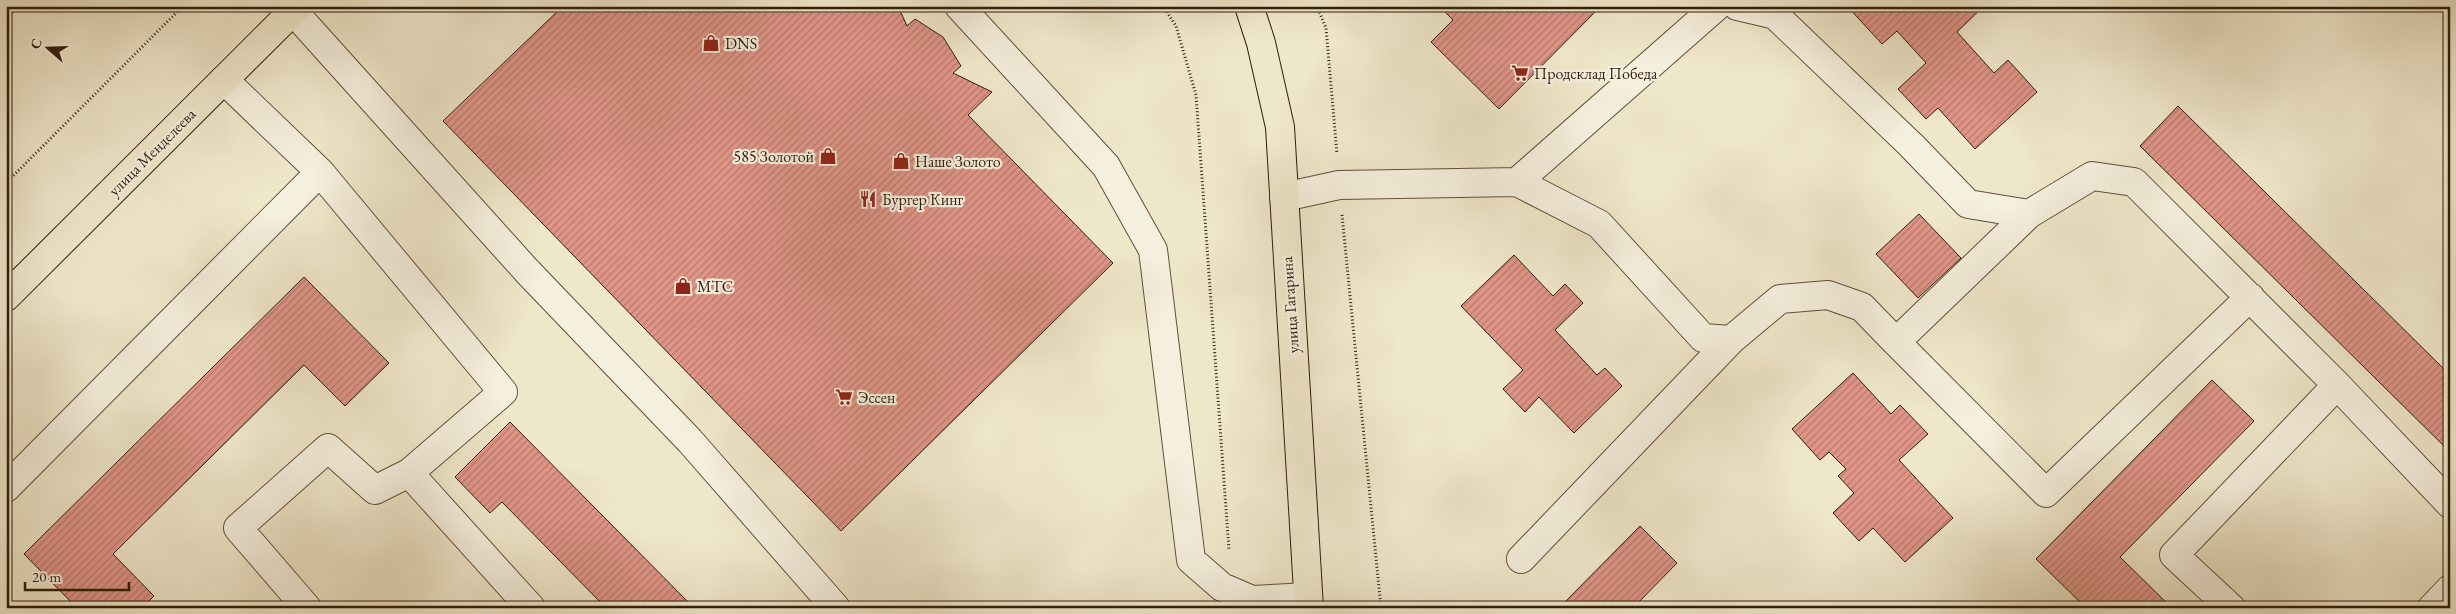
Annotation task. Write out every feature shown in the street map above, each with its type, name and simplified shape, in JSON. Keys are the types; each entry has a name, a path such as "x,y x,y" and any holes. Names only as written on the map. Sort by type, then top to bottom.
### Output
{"main road":[{"name":"улица Гагарина","path":"1249,6 1261,43 1280,127 1308,602"},
{"name":"улица Менделеева","path":"6,297 295,9"}],"lane":[{"path":"959,6 1106,166 1153,250 1192,560 1222,587 1252,600 1308,602"},
{"path":"1517,182 1717,6"},
{"path":"1736,6 1775,15 1911,145 1968,204 2029,214"},
{"path":"295,9 526,271 690,441 836,608"},
{"path":"224,80 320,172 503,392 409,473 375,490 328,448 238,528 307,608"},
{"path":"6,488 320,172"},
{"path":"1896,342 2029,214 2092,176 2134,182 2250,296 2450,504"},
{"path":"1284,197 1340,185 1517,182 1599,224 1702,338 1731,340"},
{"path":"1521,559 1731,340 1780,299 1828,295 1862,307 2046,493 2250,296"},
{"path":"2231,608 2174,555 2337,385"},
{"path":"409,473 531,608"},
{"path":"2432,608 2450,589"}],"path":[{"path":"6,183 183,6"},
{"path":"1163,6 1176,26 1196,95 1232,591"},
{"path":"1317,6 1326,28 1381,608"}],"building":[{"path":"6,6 10,6 15,11 6,20"},
{"name":"Эссен","path":"563,6 862,6 866,10 870,6 898,6 907,26 915,19 943,37 961,66 953,73 992,92 968,115 1113,263 841,531 443,121"},
{"path":"1439,6 1601,6 1499,109 1431,42 1453,20"},
{"path":"1847,6 1984,6 1957,32 1994,73 2008,60 2037,92 1975,149 1938,108 1926,119 1898,89 1926,63 1897,31 1882,44"},
{"path":"2178,106 2450,375 2450,452 2140,146"},
{"path":"1919,214 1961,258 1918,298 1876,254"},
{"path":"1514,255 1553,296 1565,284 1583,303 1555,330 1597,375 1605,368 1622,386 1574,433 1539,397 1525,412 1503,389 1523,370 1461,306"},
{"path":"304,277 389,363 345,406 304,365 113,554 154,596 142,608 77,608 24,554"},
{"path":"1853,373 1891,414 1900,405 1928,434 1899,460 1953,518 1905,562 1873,528 1859,541 1833,513 1854,493 1838,476 1846,469 1829,452 1820,460 1792,429"},
{"path":"2212,380 2254,421 2120,557 2172,608 2086,608 2036,559"},
{"path":"510,422 694,608 606,608 502,502 490,513 455,477"},
{"path":"1640,526 1677,563 1633,608 1559,608"}],"place":[{"name":"DNS","path":"711,43"},
{"name":"Продсклад Победа","path":"1520,73"},
{"name":"585 Золотой","path":"828,156"},
{"name":"Наше Золото","path":"901,161"},
{"name":"Бургер Кинг","path":"868,199"},
{"name":"МТС","path":"683,286"},
{"name":"Эссен","path":"844,397"}]}
